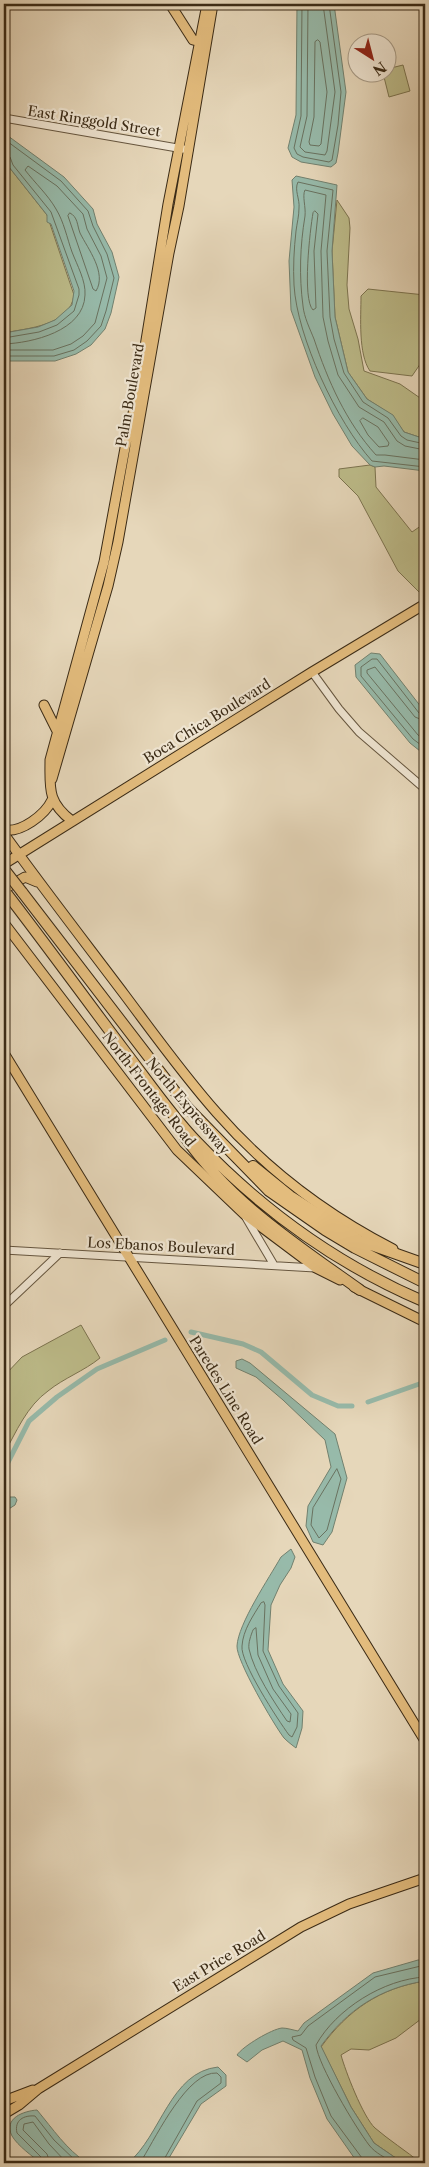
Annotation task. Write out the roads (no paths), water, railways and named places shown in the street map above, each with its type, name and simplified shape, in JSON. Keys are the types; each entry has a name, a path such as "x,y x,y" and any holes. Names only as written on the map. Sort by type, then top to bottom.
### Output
{"highway":[{"name":"North Expressway","path":"4,869 152,1061 206,1127 270,1191 355,1248 425,1283"},
{"name":"North Expressway","path":"6,892 163,1101 196,1141 264,1206 312,1241 344,1261 425,1302"},
{"path":"132,1060 198,1156 225,1186 271,1226 360,1290"},
{"path":"206,1127 290,1196 360,1241 423,1264"}],"main road":[{"path":"170,4 193,40 204,43"},
{"name":"Palm Boulevard","path":"204,43 207,4"},
{"name":"Palm Boulevard","path":"50,786 67,734 108,586 145,398 184,149 213,4"},
{"name":"Palm Boulevard","path":"52,800 50,760 104,562 137,396 168,204 184,149"},
{"name":"Boca Chica Boulevard","path":"4,864 312,672 425,604"},
{"path":"44,704 57,732"},
{"path":"4,832 17,829 33,820 49,807 52,800 64,815 72,821"},
{"name":"North Expressway","path":"4,832 43,887 177,1064 218,1114 243,1140 268,1164 330,1211 380,1242 423,1264"},
{"path":"6,892 25,877 32,879 43,887"},
{"name":"North Frontage Road","path":"4,923 172,1143 224,1197 316,1268 425,1322"},
{"name":"Paredes Line Road","path":"4,1053 75,1166 128,1256 425,1741"},
{"name":"East Price Road","path":"4,2114 19,2105 38,2089 302,1927 349,1904 425,1878"},
{"name":"East Price Road","path":"4,2101 38,2089"}],"street":[{"name":"East Ringgold Street","path":"4,118 184,149"},
{"path":"312,672 359,732 425,790"},
{"path":"244,1214 274,1265"},
{"name":"Los Ebanos Boulevard","path":"4,1250 316,1268"},
{"path":"4,1306 60,1253"}],"water":[{"path":"297,4 334,4 346,92 336,163 331,167 301,162 292,157 288,148 296,115"},
{"path":"4,133 64,177 93,209 97,224 112,252 119,277 111,313 105,329 91,345 76,354 55,361 4,361 4,333 38,327 55,320 72,305 74,291 51,224 47,222 47,215 9,167 4,155"},
{"path":"296,176 337,185 332,251 335,317 348,372 367,399 393,415 404,432 425,439 425,471 370,465 352,446 333,414 315,377 291,310 289,261 294,207 292,180"},
{"path":"371,653 380,654 425,712 425,755 410,743 356,677 355,665"},
{"path":"242,1359 250,1363 335,1434 347,1478 332,1532 323,1545 313,1542 306,1526 308,1506 331,1467 325,1440 256,1377 236,1368 236,1361"},
{"path":"7,1497 15,1497 17,1500 15,1505 4,1512 4,1500"},
{"path":"291,1549 295,1557 271,1605 268,1650 283,1684 303,1711 302,1728 296,1748 284,1738 264,1707 249,1678 238,1653 237,1646 243,1626 255,1601 281,1557"},
{"path":"418,1960 425,1960 425,1981 393,1989 353,2011 321,2046 351,2107 374,2143 403,2163 361,2163 355,2159 327,2119 310,2078 302,2050 283,2041 262,2050 247,2062 237,2055 251,2043 277,2029 298,2031 304,2023 373,1973"},
{"path":"218,2067 226,2075 226,2086 201,2104 166,2163 128,2163 149,2137 177,2092 188,2080 202,2071"},
{"path":"37,2110 66,2145 87,2163 41,2163 25,2151 12,2136 10,2124 21,2114"}],"waterway":[{"path":"191,1332 243,1344 261,1352 312,1395 338,1406 352,1406"},
{"path":"4,1470 29,1421 57,1397 97,1369 165,1340"},
{"path":"368,1402 425,1382"}]}
